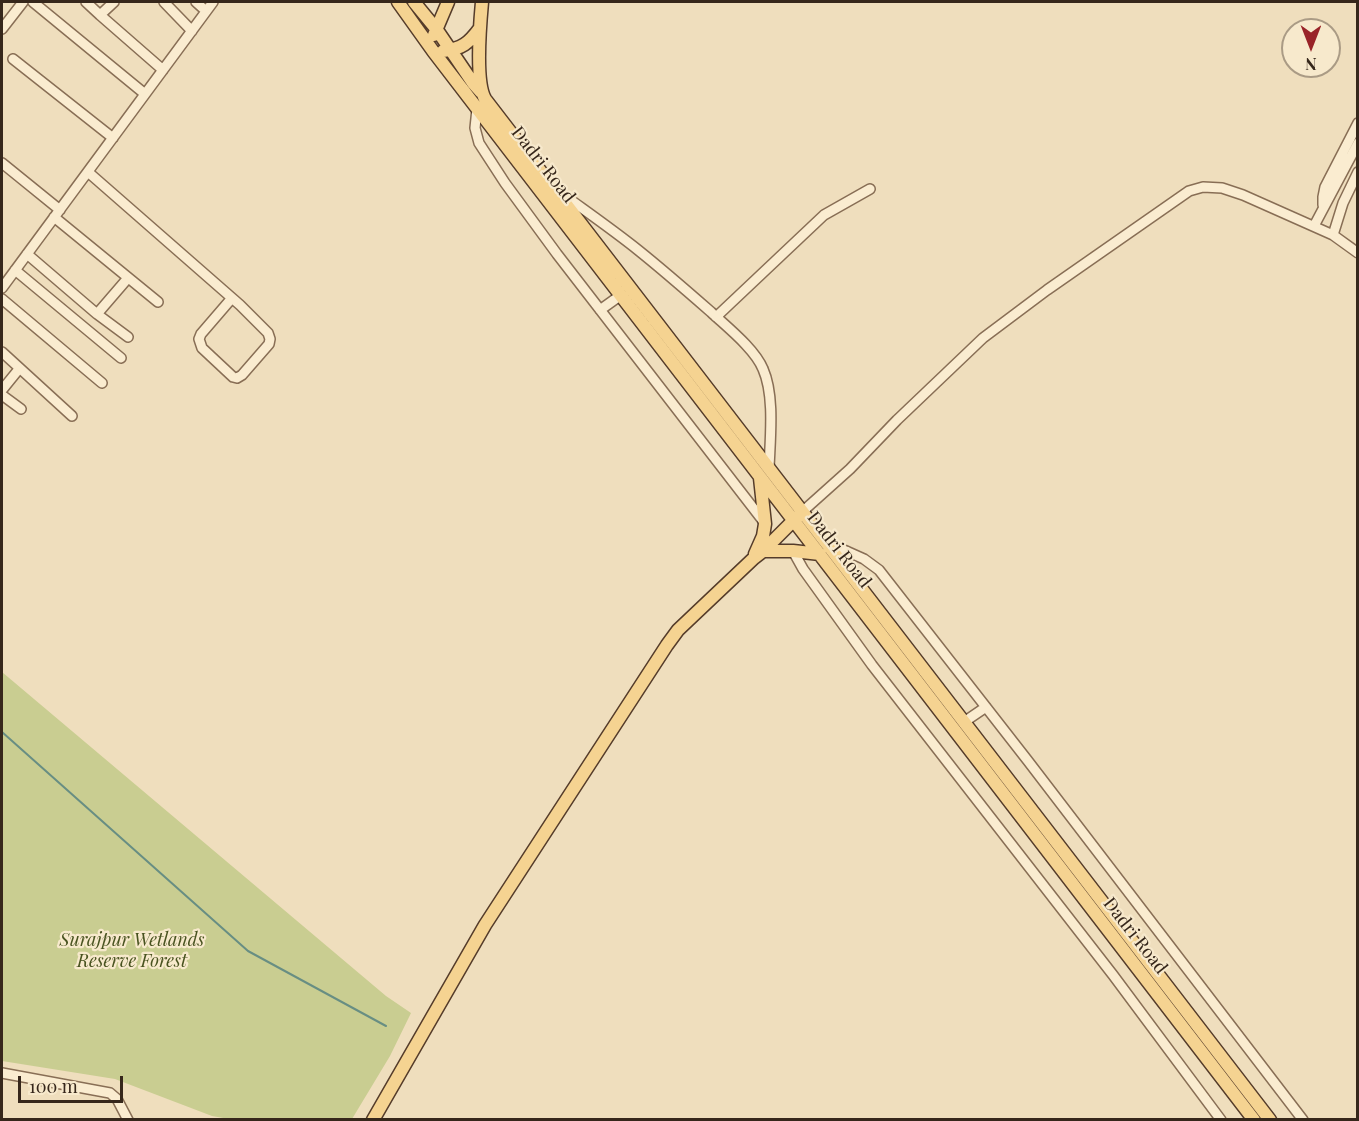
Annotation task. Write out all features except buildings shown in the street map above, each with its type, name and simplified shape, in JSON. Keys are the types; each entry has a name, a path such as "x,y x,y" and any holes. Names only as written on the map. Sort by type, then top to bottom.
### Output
{"main road":[{"name":"Dadri Road","path":"398,2 431,48 481,100 551,185 798,516 820,554 1254,1119"},
{"name":"Dadri Road","path":"414,2 473,83 481,100 616,299 764,472"},
{"path":"448,2 431,48 449,50 458,48 471,40 480,28"},
{"path":"481,100 482,2"},
{"path":"758,554 765,524 764,472"},
{"name":"Dadri Road","path":"798,516 824,541 1270,1119"},
{"path":"373,1119 485,925 667,645 678,630 798,516"},
{"path":"758,554 793,551 820,554"}],"street":[{"path":"2,29 23,2"},
{"path":"33,2 145,94"},
{"path":"86,2 163,70"},
{"path":"100,15 114,2"},
{"path":"164,2 192,31"},
{"path":"196,2 206,11"},
{"path":"2,288 213,2"},
{"path":"13,59 113,138"},
{"path":"481,100 475,128 479,143 505,183 765,524"},
{"path":"1324,207 1325,187 1358,123"},
{"path":"1314,226 1358,143"},
{"path":"2,163 128,278 158,302"},
{"path":"88,172 232,298 268,333 269,344 249,368 237,378 233,377 202,348 199,339 232,298"},
{"path":"1333,235 1348,192 1358,172"},
{"path":"551,185 637,249 733,331 751,351 764,369 768,382 771,429 764,472"},
{"path":"798,516 850,469 897,420 983,338 1047,290 1189,191 1203,187 1222,188 1243,195 1333,235 1358,253"},
{"path":"1348,192 1358,188"},
{"path":"716,317 824,215 870,189"},
{"path":"27,254 97,314 128,337"},
{"path":"15,270 121,358"},
{"path":"97,314 128,278"},
{"path":"2,299 102,383"},
{"path":"600,310 616,299"},
{"path":"2,352 72,416"},
{"path":"2,390 19,369"},
{"path":"2,395 21,409"},
{"path":"824,541 864,559 879,570 1303,1119"},
{"path":"793,551 872,665 1113,975 1221,1119"},
{"path":"964,722 986,707"},
{"path":"2,1073 110,1093 128,1119"}],"green space":[{"name":"Surajpur Wetlands Reserve Forest","path":"2,672 386,996 411,1013 390,1056 352,1119 229,1119 212,1116 115,1079 2,1061"}],"waterway":[{"path":"2,732 248,951 386,1026"}]}
